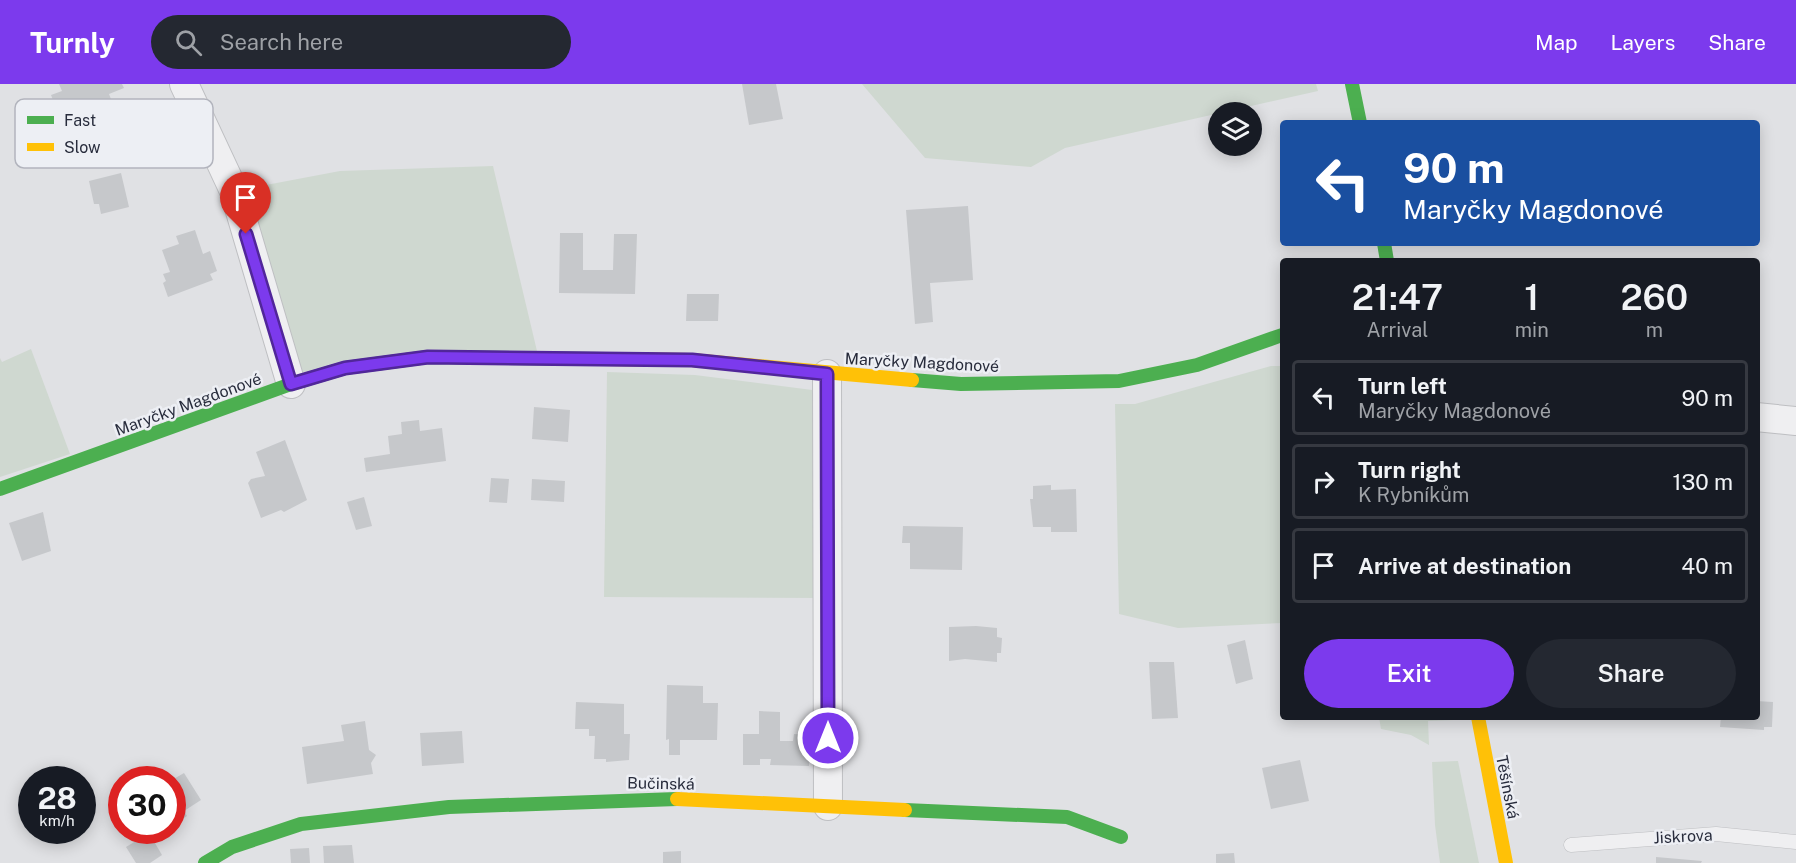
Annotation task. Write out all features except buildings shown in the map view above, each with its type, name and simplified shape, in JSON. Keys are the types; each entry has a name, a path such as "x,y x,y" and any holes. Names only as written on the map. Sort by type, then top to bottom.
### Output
{"street":[{"path":"184,84 191,99"},
{"path":"1352,84 1359,120"},
{"path":"213,146 234,191 291,384"},
{"name":"Maryčky Magdonové","path":"0,489 291,384 345,368 428,357 692,360 827,374 961,384 1119,381 1197,365 1280,337"},
{"path":"827,374 828,806"},
{"path":"1760,417 1796,421"},
{"name":"Těšínská","path":"1479,720 1506,863"},
{"name":"Bučinská","path":"205,863 232,847 301,824 449,807 654,798 1067,818 1121,837"}],"lane":[{"name":"Jiskrova","path":"1571,845 1716,834 1796,842"}],"shaded area":[{"path":"862,84 1316,84 1318,91 1262,104 1208,102 1208,116 1065,148 1031,167 925,158"},
{"path":"493,166 537,351 294,373 234,191 340,171"},
{"path":"31,349 70,454 0,477 0,358 2,362"},
{"path":"1271,366 1280,366 1280,623 1178,628 1119,614 1115,404 1135,404"},
{"path":"607,372 695,375 820,391 819,598 604,597"},
{"path":"1380,720 1454,720 1428,721 1429,745 1411,735 1381,729"},
{"path":"1458,761 1479,863 1440,863 1435,825 1432,762"}],"traffic: fast":[{"path":"1352,84 1359,120"},
{"path":"1384,246 1386,258"},
{"path":"912,380 961,384 1119,381 1197,365 1280,336"},
{"path":"0,489 291,384 345,368 428,357 606,359"},
{"path":"205,863 232,847 301,824 449,807 677,799"},
{"path":"905,810 1067,817 1121,837"}],"traffic: slow":[{"path":"606,359 692,360 912,380"},
{"path":"1479,720 1506,863"},
{"path":"677,799 905,810"}],"route":[{"path":"246,234 291,384 345,368 428,357 692,360 827,374 828,738"}]}
